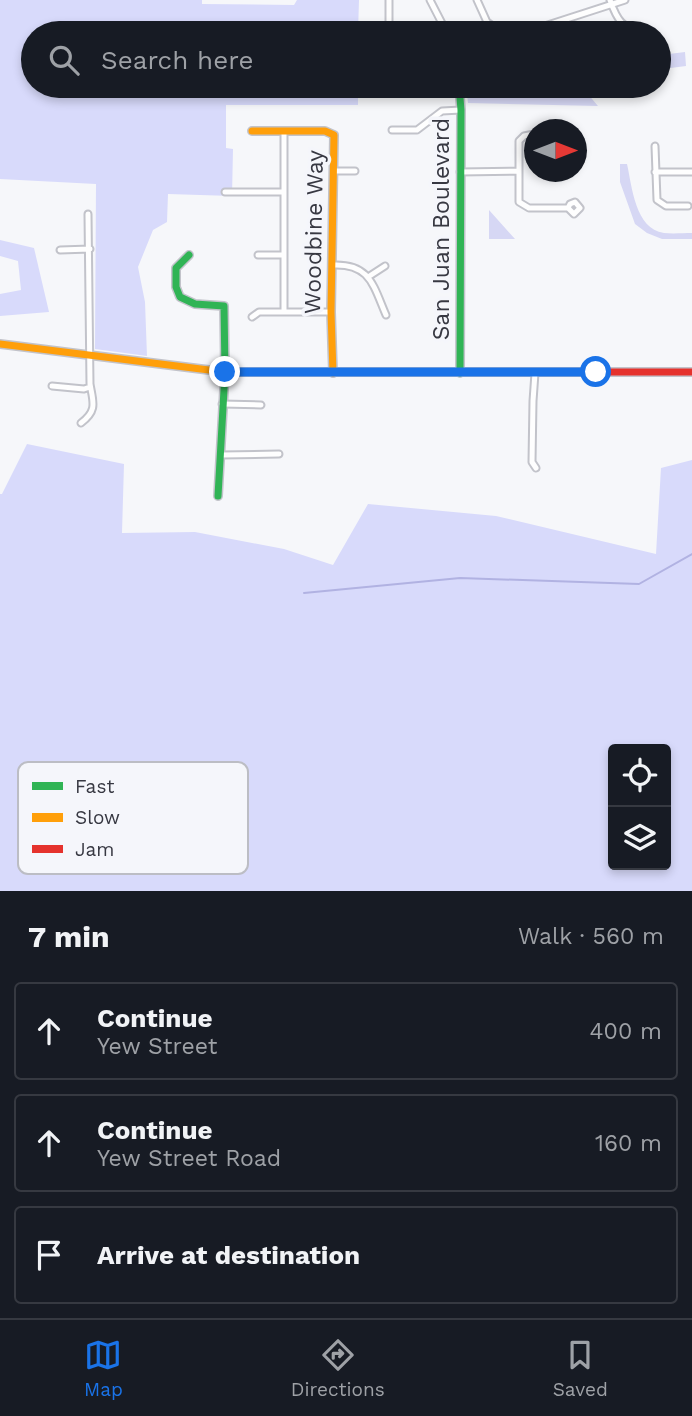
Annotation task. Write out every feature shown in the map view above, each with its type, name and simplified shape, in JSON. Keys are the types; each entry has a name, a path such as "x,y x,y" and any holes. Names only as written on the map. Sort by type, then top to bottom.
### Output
{"street":[{"path":"389,0 389,21"},
{"path":"430,0 441,21"},
{"path":"477,0 487,21"},
{"path":"557,21 611,2 625,0"},
{"path":"611,2 620,21"},
{"name":"San Juan Boulevard","path":"460,98 460,373"},
{"path":"392,130 417,130 442,111 461,110"},
{"name":"Woodbine Way","path":"252,131 332,132 335,139 332,373"},
{"path":"284,132 284,312"},
{"path":"524,136 521,138 519,171 519,198 523,206 568,208"},
{"path":"655,146 655,194 660,205 688,206"},
{"path":"334,171 355,171"},
{"path":"460,172 519,171"},
{"path":"655,172 692,172"},
{"path":"225,192 284,192"},
{"path":"81,423 91,414 93,408 90,387 88,214"},
{"path":"60,250 90,249"},
{"path":"258,255 284,255"},
{"path":"189,256 176,268 178,293 181,298 212,307 224,306 225,372 218,496"},
{"path":"332,265 357,267 368,276 386,315"},
{"path":"368,276 385,266"},
{"path":"252,317 259,312 331,312"},
{"path":"0,344 225,372 692,372"},
{"path":"535,373 532,462 536,468"},
{"path":"52,386 84,389 90,387"},
{"path":"222,404 261,405"},
{"path":"221,456 279,454"}],"shaded area":[{"path":"0,0 202,0 202,4 294,5 297,0 359,0 358,21 21,21 21,98 358,98 358,105 226,105 226,148 233,149 232,196 168,194 167,222 153,230 138,267 145,302 147,356 95,349 96,184 0,179"},
{"path":"685,52 686,66 671,68 671,54"},
{"path":"467,98 591,98 598,106 468,103"},
{"path":"620,164 627,164 636,205 647,224 664,233 692,233 692,239 662,239 635,224 620,182"},
{"path":"489,210 515,239 489,239"},
{"path":"0,240 34,248 49,312 0,316 0,294 21,290 18,261 0,256"},
{"path":"27,444 124,464 122,533 195,532 284,549 333,565 368,504 496,516 656,554 661,468 692,460 692,891 0,891 0,494"}],"waterway":[{"path":"304,593 460,578 639,584 692,554"}],"traffic: fast":[{"path":"460,98 460,373"},
{"path":"189,255 176,268 176,287 180,297 195,304 224,306 225,372 218,496"}],"traffic: slow":[{"path":"252,131 325,131 334,135 331,312 333,373"},
{"path":"0,344 225,372 555,372"}],"traffic: jam":[{"path":"555,372 692,372"}],"route":[{"path":"225,372 596,372"}]}
